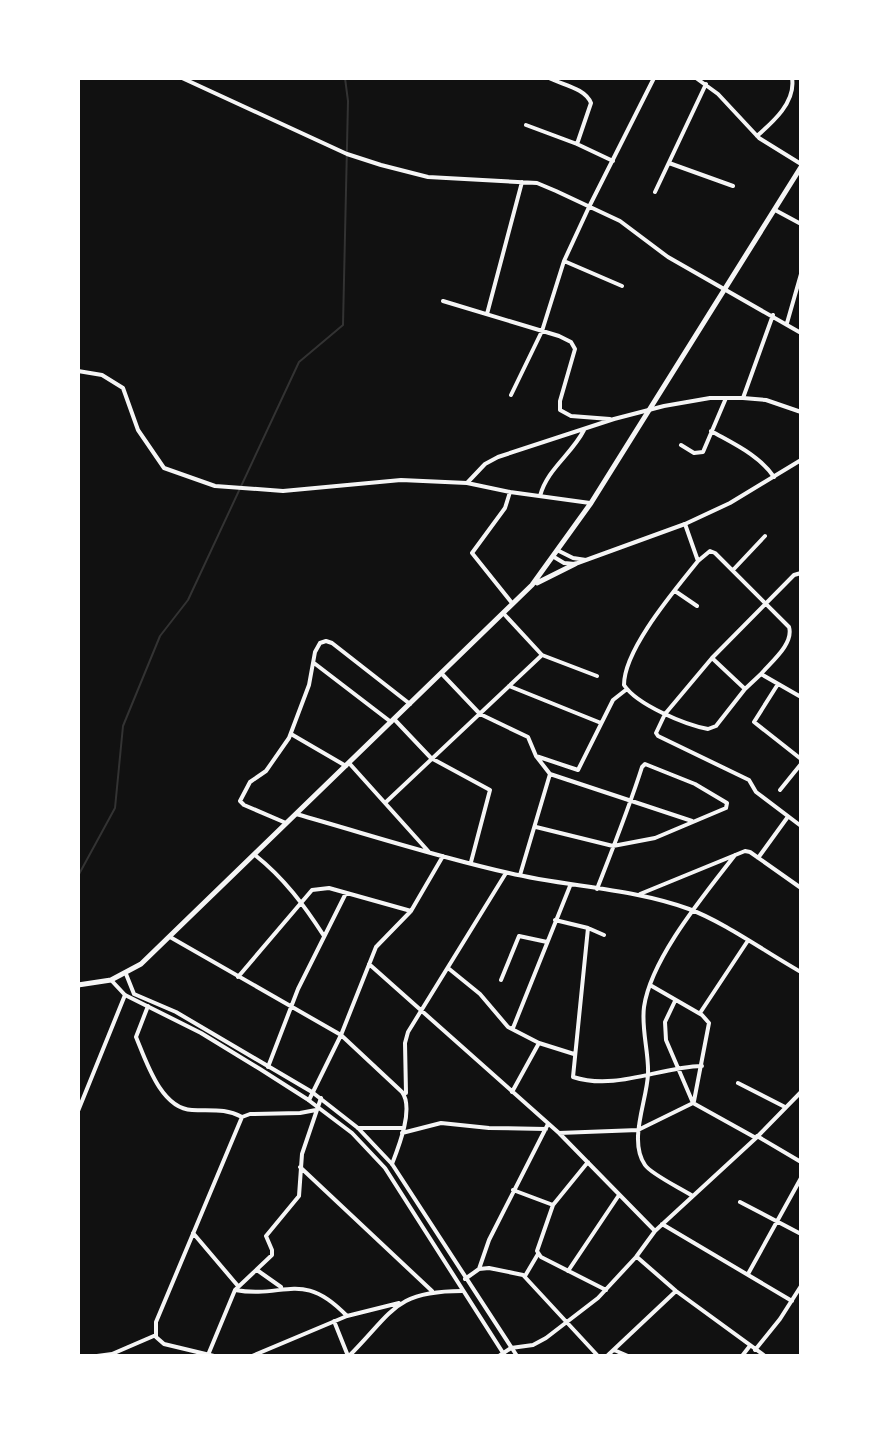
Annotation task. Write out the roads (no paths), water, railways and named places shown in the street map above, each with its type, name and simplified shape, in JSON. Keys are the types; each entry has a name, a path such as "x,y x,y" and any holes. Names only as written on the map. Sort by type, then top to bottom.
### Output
{"main road":[{"path":"78,985 111,980 126,974 170,937 532,585 591,503 801,165"},
{"path":"532,585 575,564"}],"street":[{"path":"182,78 347,154 381,165 428,177 537,183 630,227 668,257 801,333"},
{"path":"549,78 590,98 577,144"},
{"path":"511,395 542,331 564,261 654,78"},
{"path":"696,78 706,84 757,136 801,165"},
{"path":"757,136 784,107 792,90 792,78"},
{"path":"655,192 706,84"},
{"path":"526,125 613,161"},
{"path":"669,163 733,186"},
{"path":"487,314 522,182"},
{"path":"774,210 801,224"},
{"path":"564,261 622,286"},
{"path":"787,323 801,274"},
{"path":"443,301 567,340 575,349 560,401 561,411 571,416 614,419"},
{"path":"743,398 773,315"},
{"path":"78,371 102,375 123,388 138,430 164,468 215,486 283,491 401,480 467,483 591,503"},
{"path":"681,445 694,453 701,453 726,398"},
{"path":"467,483 492,460 649,410 743,398 766,400 801,412"},
{"path":"540,496 554,468 578,442 584,430"},
{"path":"711,431 751,454 766,465 774,477"},
{"path":"556,554 564,563 575,564 685,524 730,503 801,460"},
{"path":"510,492 505,508 472,553 514,605"},
{"path":"685,524 698,561"},
{"path":"733,570 765,536"},
{"path":"712,551 789,627 791,634 761,674 712,729 699,728 665,714 627,689 624,681 628,661 698,561 712,551"},
{"path":"556,554 588,560"},
{"path":"801,573 794,575 765,602 712,658 665,714 656,733 754,783 756,792 801,826"},
{"path":"675,591 697,606"},
{"path":"504,614 542,655 597,676"},
{"path":"287,823 240,801 250,782 266,771 291,734 320,643 328,641 410,704"},
{"path":"385,803 542,655"},
{"path":"712,658 745,689"},
{"path":"313,662 392,720 431,758 490,790 471,862"},
{"path":"442,674 480,714 528,737 536,756 550,774 695,822"},
{"path":"761,674 801,697"},
{"path":"778,684 754,722 801,762 780,790"},
{"path":"509,686 601,723"},
{"path":"574,782 614,697 627,689"},
{"path":"291,734 348,765 430,854"},
{"path":"536,756 578,770"},
{"path":"536,827 613,846 655,838 726,808 727,803 695,784 649,765 642,767 631,802 613,846 597,889"},
{"path":"520,875 550,774"},
{"path":"296,814 506,873 570,886 640,894 692,911 801,972"},
{"path":"758,858 787,818"},
{"path":"640,894 746,851 801,888"},
{"path":"255,855 277,873 302,901 324,936"},
{"path":"692,1196 645,1166 638,1130 648,1075 644,1017 650,985 692,911 735,855"},
{"path":"309,1100 341,1035 380,942 411,911 443,856"},
{"path":"392,1164 408,1103 406,1036 506,873"},
{"path":"513,1028 570,886"},
{"path":"238,977 308,893 317,888 411,911"},
{"path":"268,1067 291,1008 346,893"},
{"path":"555,920 604,935"},
{"path":"588,928 572,1075 577,1079 609,1083 676,1067 702,1066"},
{"path":"501,980 519,936 547,942"},
{"path":"170,937 341,1035 406,1096"},
{"path":"699,1014 747,942"},
{"path":"369,964 547,1127 559,1133 655,1231"},
{"path":"448,968 473,987 504,1023 539,1043 574,1054"},
{"path":"126,974 135,994 176,1012 312,1092 358,1128 392,1164 517,1356"},
{"path":"111,980 125,995 219,1044 309,1100 352,1133 385,1168 503,1355 511,1348 533,1345 606,1290 655,1231 801,1092"},
{"path":"650,985 706,1018 710,1026 693,1103"},
{"path":"78,1111 125,995"},
{"path":"675,1001 666,1018 668,1047 693,1103 801,1162"},
{"path":"148,1006 136,1037 165,1094 182,1109 229,1111 242,1117 250,1114 300,1113 316,1108"},
{"path":"512,1092 539,1043"},
{"path":"738,1083 785,1107"},
{"path":"208,1355 237,1288 268,1261 272,1253 266,1235 299,1196 300,1167 321,1098"},
{"path":"559,1133 638,1130 693,1103"},
{"path":"214,1356 162,1343 156,1335 156,1322 242,1117"},
{"path":"358,1128 403,1131 441,1123 489,1128 547,1127"},
{"path":"479,1269 483,1252 547,1127"},
{"path":"525,1276 538,1254 537,1247 553,1205 588,1162"},
{"path":"300,1167 432,1291"},
{"path":"747,1275 801,1178"},
{"path":"513,1190 553,1205"},
{"path":"568,1271 619,1195"},
{"path":"740,1202 801,1234"},
{"path":"662,1224 792,1301"},
{"path":"193,1232 237,1288 250,1292 282,1288 314,1292 347,1316"},
{"path":"538,1254 606,1290"},
{"path":"636,1257 676,1291 765,1356"},
{"path":"465,1279 479,1269 507,1270 525,1276 598,1356"},
{"path":"257,1270 282,1288"},
{"path":"742,1356 800,1289"},
{"path":"252,1356 347,1316 432,1291 462,1291"},
{"path":"607,1356 676,1291"},
{"path":"334,1321 348,1356 399,1303"},
{"path":"97,1356 115,1355 156,1335"},
{"path":"614,1350 628,1356"}],"waterway":[{"path":"78,876 115,808 123,726 160,636 188,600 299,362 343,325 348,101 345,78"}]}
